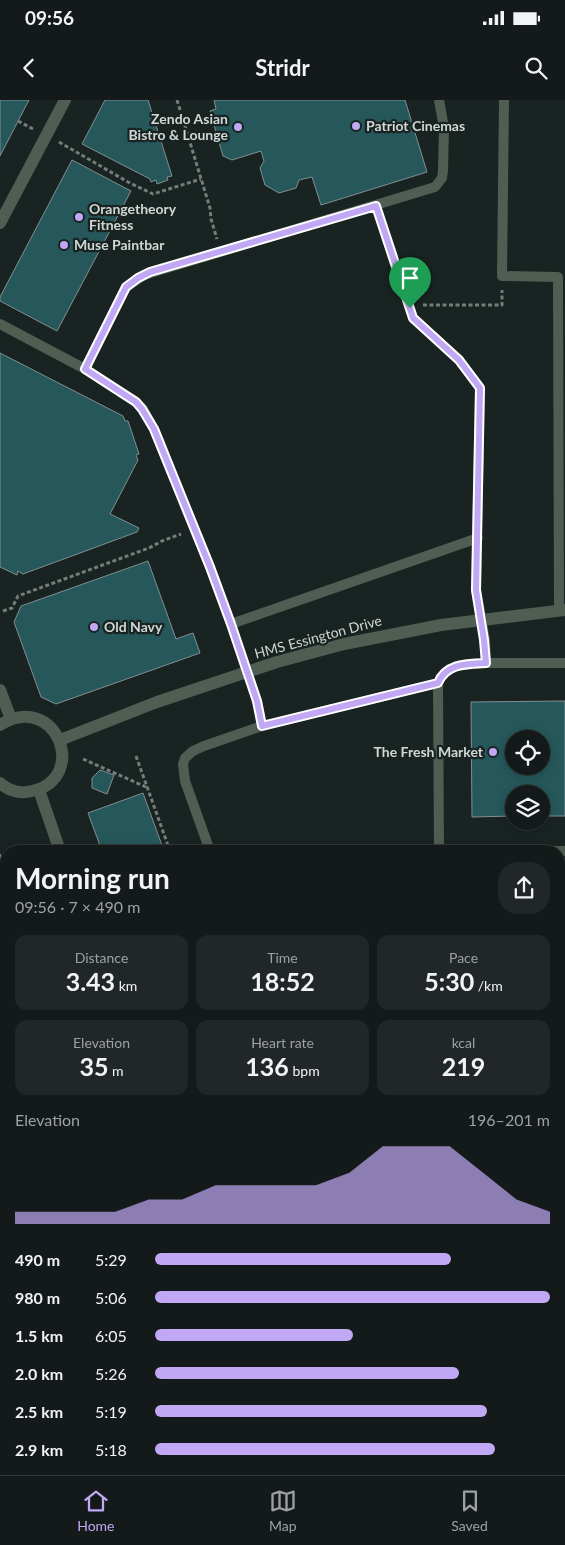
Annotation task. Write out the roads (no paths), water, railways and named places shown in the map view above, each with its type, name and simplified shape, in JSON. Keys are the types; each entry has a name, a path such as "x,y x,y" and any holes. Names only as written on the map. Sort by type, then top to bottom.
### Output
{"street":[{"path":"0,223 65,100"},
{"name":"HMS Essington Drive","path":"60,740 157,702 247,672 344,644 400,632 481,619 562,610"},
{"path":"0,690 5,722 24,716 37,718 48,725 60,740 62,760 58,773 50,783 39,790 27,793 15,792 0,783"},
{"path":"39,790 58,845"}],"lane":[{"path":"85,369 126,287 150,272 435,187 439,183 443,171 444,128 439,100"},
{"path":"504,100 502,276 558,277 562,610"},
{"path":"376,206 413,318 459,360 480,388 476,590 486,663"},
{"path":"0,324 85,369 136,402 142,409 154,429 210,567 257,701 262,726"},
{"path":"231,624 478,538"},
{"path":"438,845 438,683 443,674 453,667 467,664 565,662"},
{"path":"208,845 185,780 183,764 185,758 193,751 262,726 438,683"}],"place":[{"name":"Patriot Cinemas","path":"356,126"},
{"name":"Zendo Asian Bistro & Lounge","path":"238,127"},
{"name":"Orangetheory Fitness","path":"79,217"},
{"name":"Muse Paintbar","path":"64,245"},
{"name":"Old Navy","path":"94,627"},
{"name":"The Fresh Market","path":"493,752"}]}
